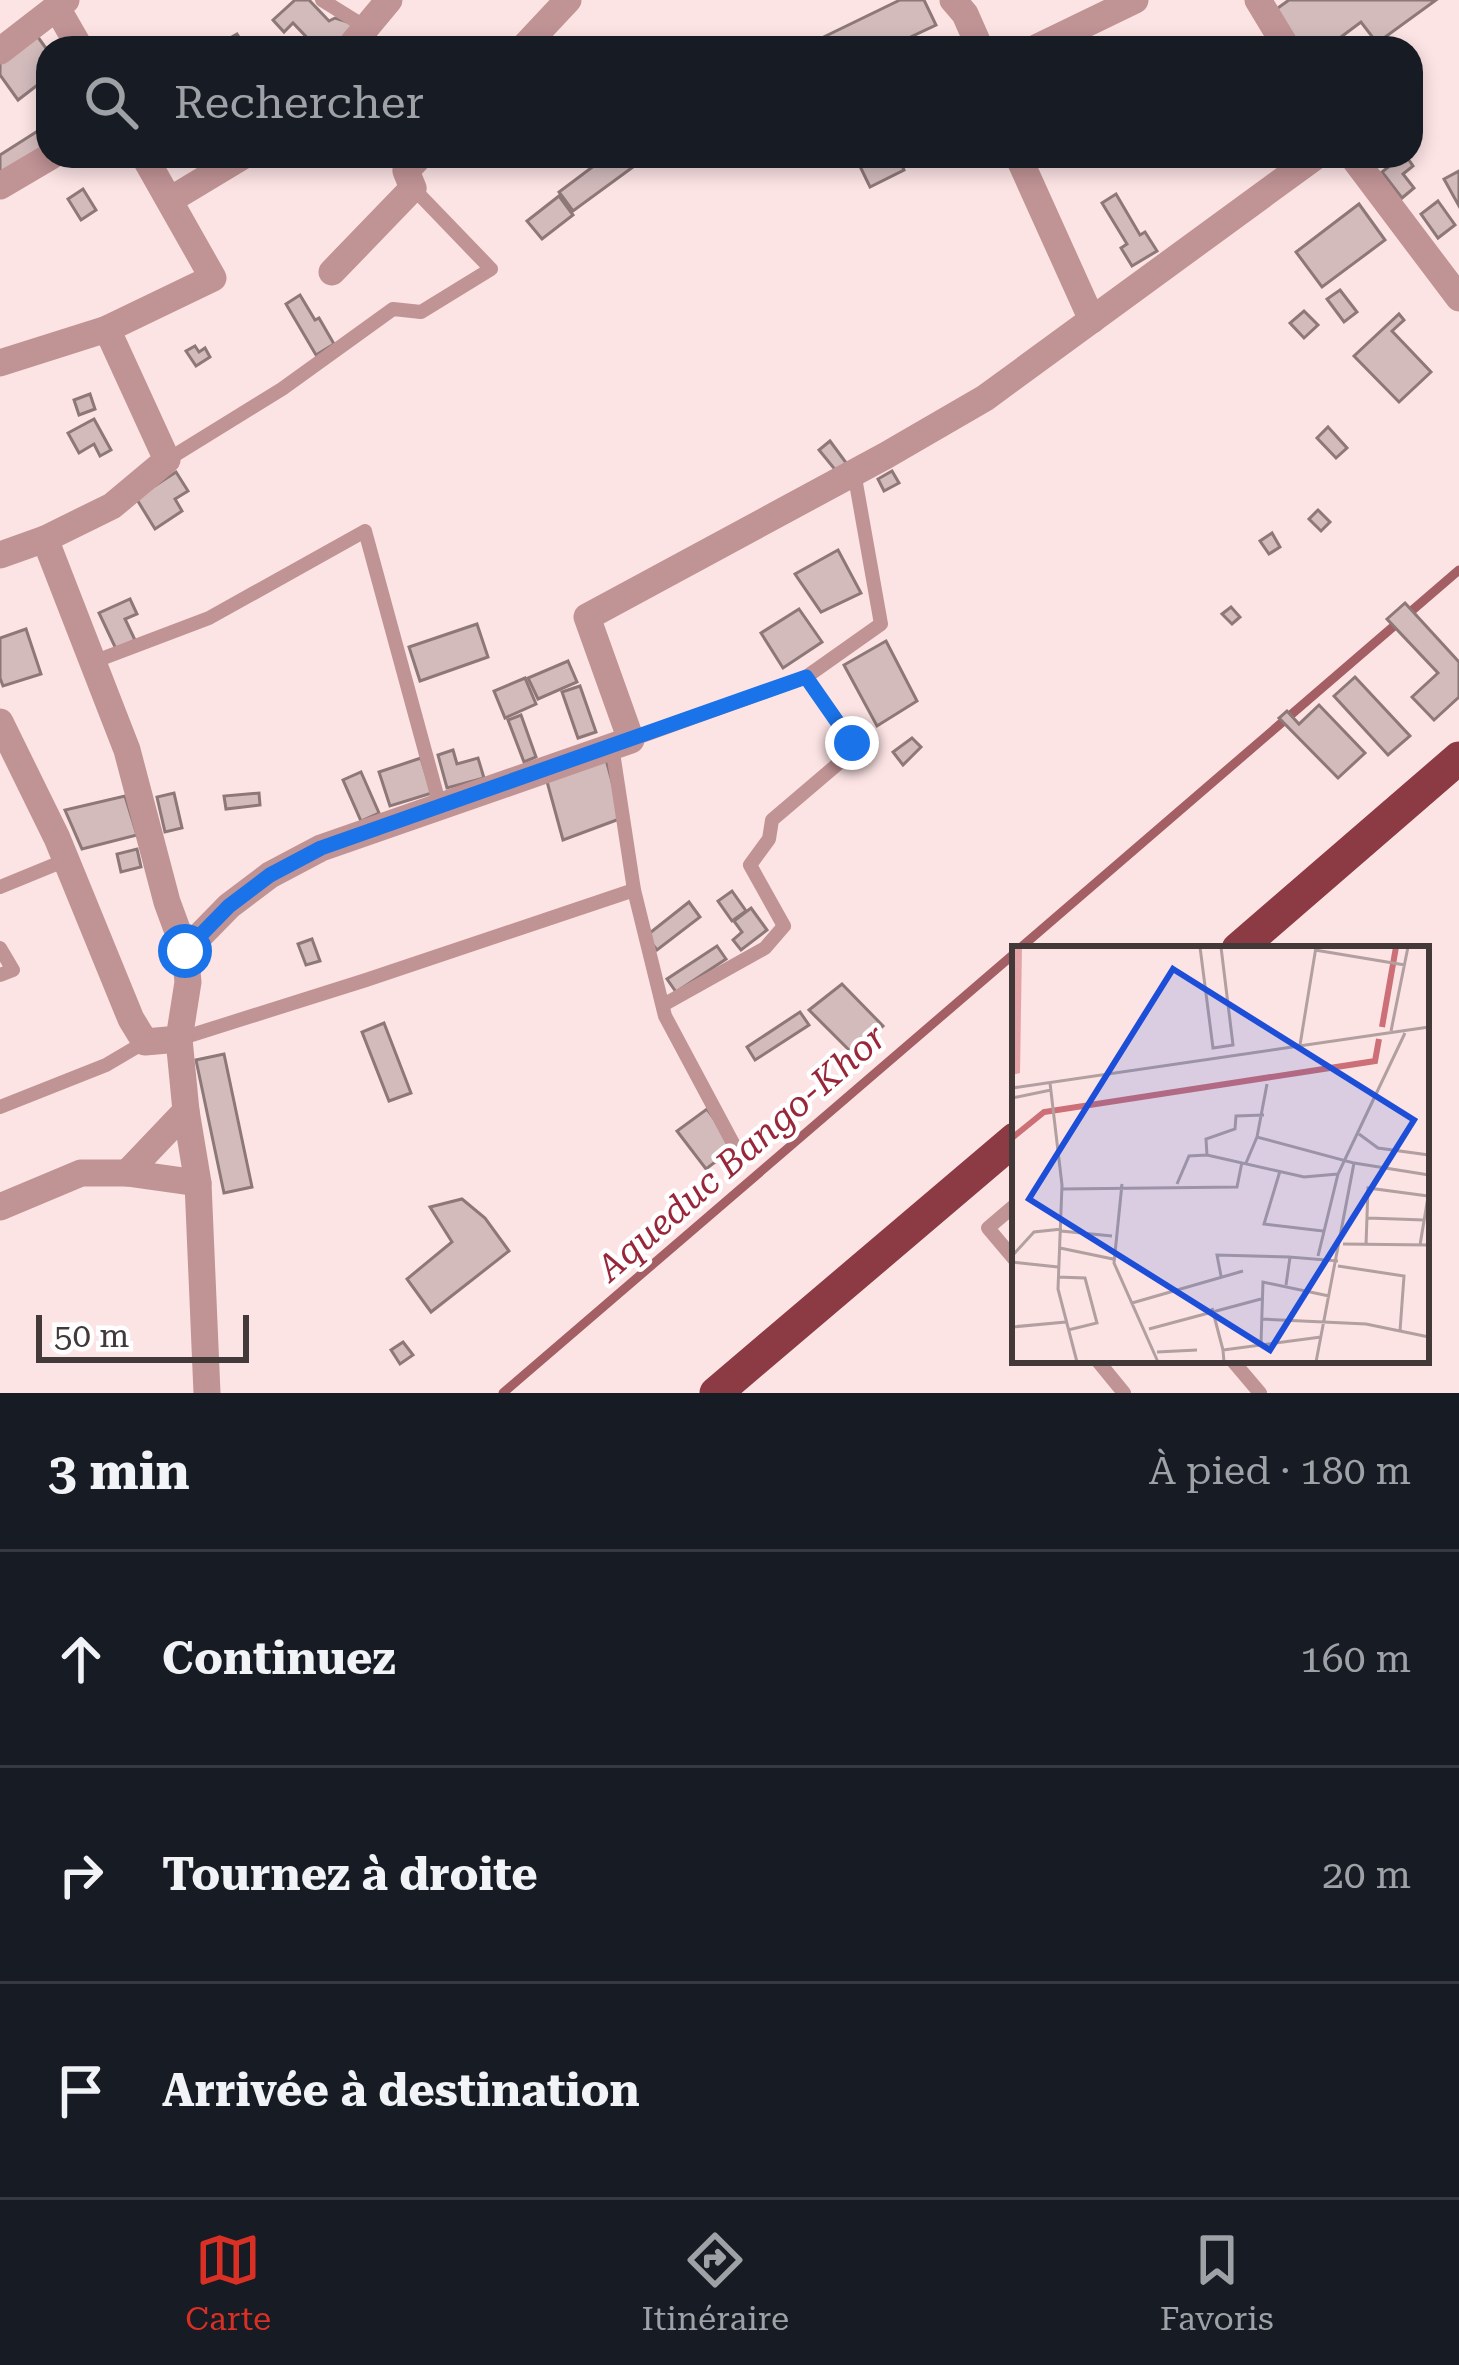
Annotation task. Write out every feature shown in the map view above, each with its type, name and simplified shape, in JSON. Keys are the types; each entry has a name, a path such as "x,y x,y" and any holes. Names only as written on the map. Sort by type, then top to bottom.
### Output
{"highway":[{"path":"1241,946 1459,758"},
{"path":"716,1393 1012,1142"}],"street":[{"path":"360,36 389,0"},
{"path":"534,36 568,0"},
{"path":"953,0 974,36"},
{"path":"1061,36 1135,0"},
{"path":"1258,0 1280,36"},
{"path":"0,51 62,4 75,36"},
{"path":"0,186 36,165"},
{"path":"0,363 107,329 213,278 151,168"},
{"path":"170,200 222,168"},
{"path":"332,272 407,168"},
{"path":"1023,168 1092,320"},
{"path":"185,951 229,906 270,875 321,848 621,743 587,617 985,398 1300,168"},
{"path":"1361,168 1459,298"},
{"path":"0,555 112,506 167,460 107,329"},
{"path":"45,539 127,750 167,902 185,951 188,982 179,1039 198,1183 208,1393"},
{"path":"0,722 66,860 131,1018 146,1042 179,1039"},
{"path":"127,1173 186,1111"},
{"path":"0,1207 82,1173 127,1173 198,1183"}],"lane":[{"path":"322,0 356,36"},
{"path":"167,460 282,389 393,309 422,312 490,269 407,168"},
{"path":"735,1147 665,1016 634,890 621,743 806,677 881,623 854,472"},
{"path":"93,662 208,618 365,531 440,806"},
{"path":"663,1005 765,948 784,926 750,865 769,839 772,820 846,757 852,743 806,677"},
{"path":"0,887 66,860"},
{"path":"179,1039 634,890"},
{"path":"0,947 13,970 0,975"},
{"path":"0,1107 106,1065 146,1042"},
{"path":"1012,1208 988,1228 1012,1256"},
{"path":"1099,1363 1124,1393"},
{"path":"1235,1363 1260,1393"}],"building":[{"path":"295,0 309,0 329,21 335,18 367,28 357,36 305,36 293,23 284,32 273,20"},
{"path":"900,0 924,0 936,25 913,36 826,36"},
{"path":"1289,0 1436,0 1387,36 1372,36 1361,22 1342,36 1277,36 1264,18"},
{"path":"35,33 36,86 18,100 0,75 0,59"},
{"path":"36,132 36,154 0,176 0,155"},
{"path":"591,168 632,168 573,211 559,192"},
{"path":"861,168 903,168 904,170 870,187"},
{"path":"1410,168 1403,174 1414,188 1402,198 1382,172"},
{"path":"1459,171 1459,206 1444,179"},
{"path":"83,189 96,210 81,220 68,199"},
{"path":"1116,194 1140,235 1145,232 1157,251 1132,266 1121,248 1127,244 1102,203"},
{"path":"559,196 573,215 542,239 527,221"},
{"path":"1438,201 1455,225 1438,238 1421,214"},
{"path":"1359,204 1385,240 1322,287 1296,252"},
{"path":"1340,290 1357,312 1344,322 1327,299"},
{"path":"300,295 334,344 316,355 286,304"},
{"path":"1304,311 1318,325 1304,338 1290,323"},
{"path":"1399,314 1404,320 1392,331 1431,372 1399,402 1354,356"},
{"path":"195,346 199,352 205,348 210,357 196,366 186,351"},
{"path":"90,394 95,409 79,415 74,400"},
{"path":"94,419 111,450 100,456 94,444 79,453 68,433"},
{"path":"1328,427 1347,448 1336,458 1317,438"},
{"path":"830,441 847,464 837,472 819,450"},
{"path":"892,471 899,483 884,491 878,479"},
{"path":"176,472 188,491 175,499 182,511 155,529 136,498"},
{"path":"1318,510 1330,522 1321,531 1309,519"},
{"path":"1272,533 1280,547 1269,554 1260,541"},
{"path":"838,550 861,593 821,612 795,574"},
{"path":"130,599 137,614 125,619 135,640 116,649 99,613"},
{"path":"1405,603 1459,662 1459,697 1434,720 1412,697 1438,673 1387,619"},
{"path":"1231,607 1240,617 1232,624 1222,614"},
{"path":"799,609 822,642 783,668 761,633"},
{"path":"477,624 488,657 420,681 409,647"},
{"path":"26,629 41,674 3,686 0,638"},
{"path":"886,641 917,701 877,726 844,665"},
{"path":"568,661 577,682 538,699 528,678"},
{"path":"1355,677 1410,736 1388,755 1334,696"},
{"path":"525,678 536,704 505,718 494,691"},
{"path":"580,686 596,732 578,738 562,692"},
{"path":"1319,705 1365,753 1338,778 1279,718 1287,711 1299,724"},
{"path":"521,715 536,757 524,762 508,720"},
{"path":"912,738 921,747 903,765 893,752"},
{"path":"453,750 457,764 478,758 484,778 447,788 438,755"},
{"path":"605,756 622,818 563,840 546,778"},
{"path":"421,758 432,793 390,806 379,772"},
{"path":"361,772 379,813 361,821 343,780"},
{"path":"174,793 182,828 165,832 157,797"},
{"path":"259,793 260,805 226,809 224,796"},
{"path":"125,796 137,835 82,849 65,810"},
{"path":"137,849 141,867 121,872 117,854"},
{"path":"732,891 746,911 732,921 718,901"},
{"path":"689,902 700,917 657,950 646,936"},
{"path":"751,908 767,930 741,950 733,940 742,932 734,921"},
{"path":"312,939 320,961 306,965 298,944"},
{"path":"717,946 726,959 676,992 667,979"},
{"path":"842,984 883,1026 853,1054 809,1010"},
{"path":"800,1012 809,1025 755,1060 747,1047"},
{"path":"384,1023 411,1093 389,1101 362,1032"},
{"path":"224,1054 252,1187 224,1193 196,1060"},
{"path":"707,1109 735,1147 706,1169 677,1131"},
{"path":"462,1199 485,1218 509,1251 431,1312 407,1279 452,1242 430,1207"},
{"path":"403,1342 413,1355 400,1364 391,1350"}],"waterway":[{"name":"Aqueduc Bango-Khor","path":"1022,946 1459,570"},
{"name":"Aqueduc Bango-Khor","path":"503,1393 1012,956"}],"route":[{"path":"185,951 229,906 270,875 321,848 806,677 852,743"}]}
